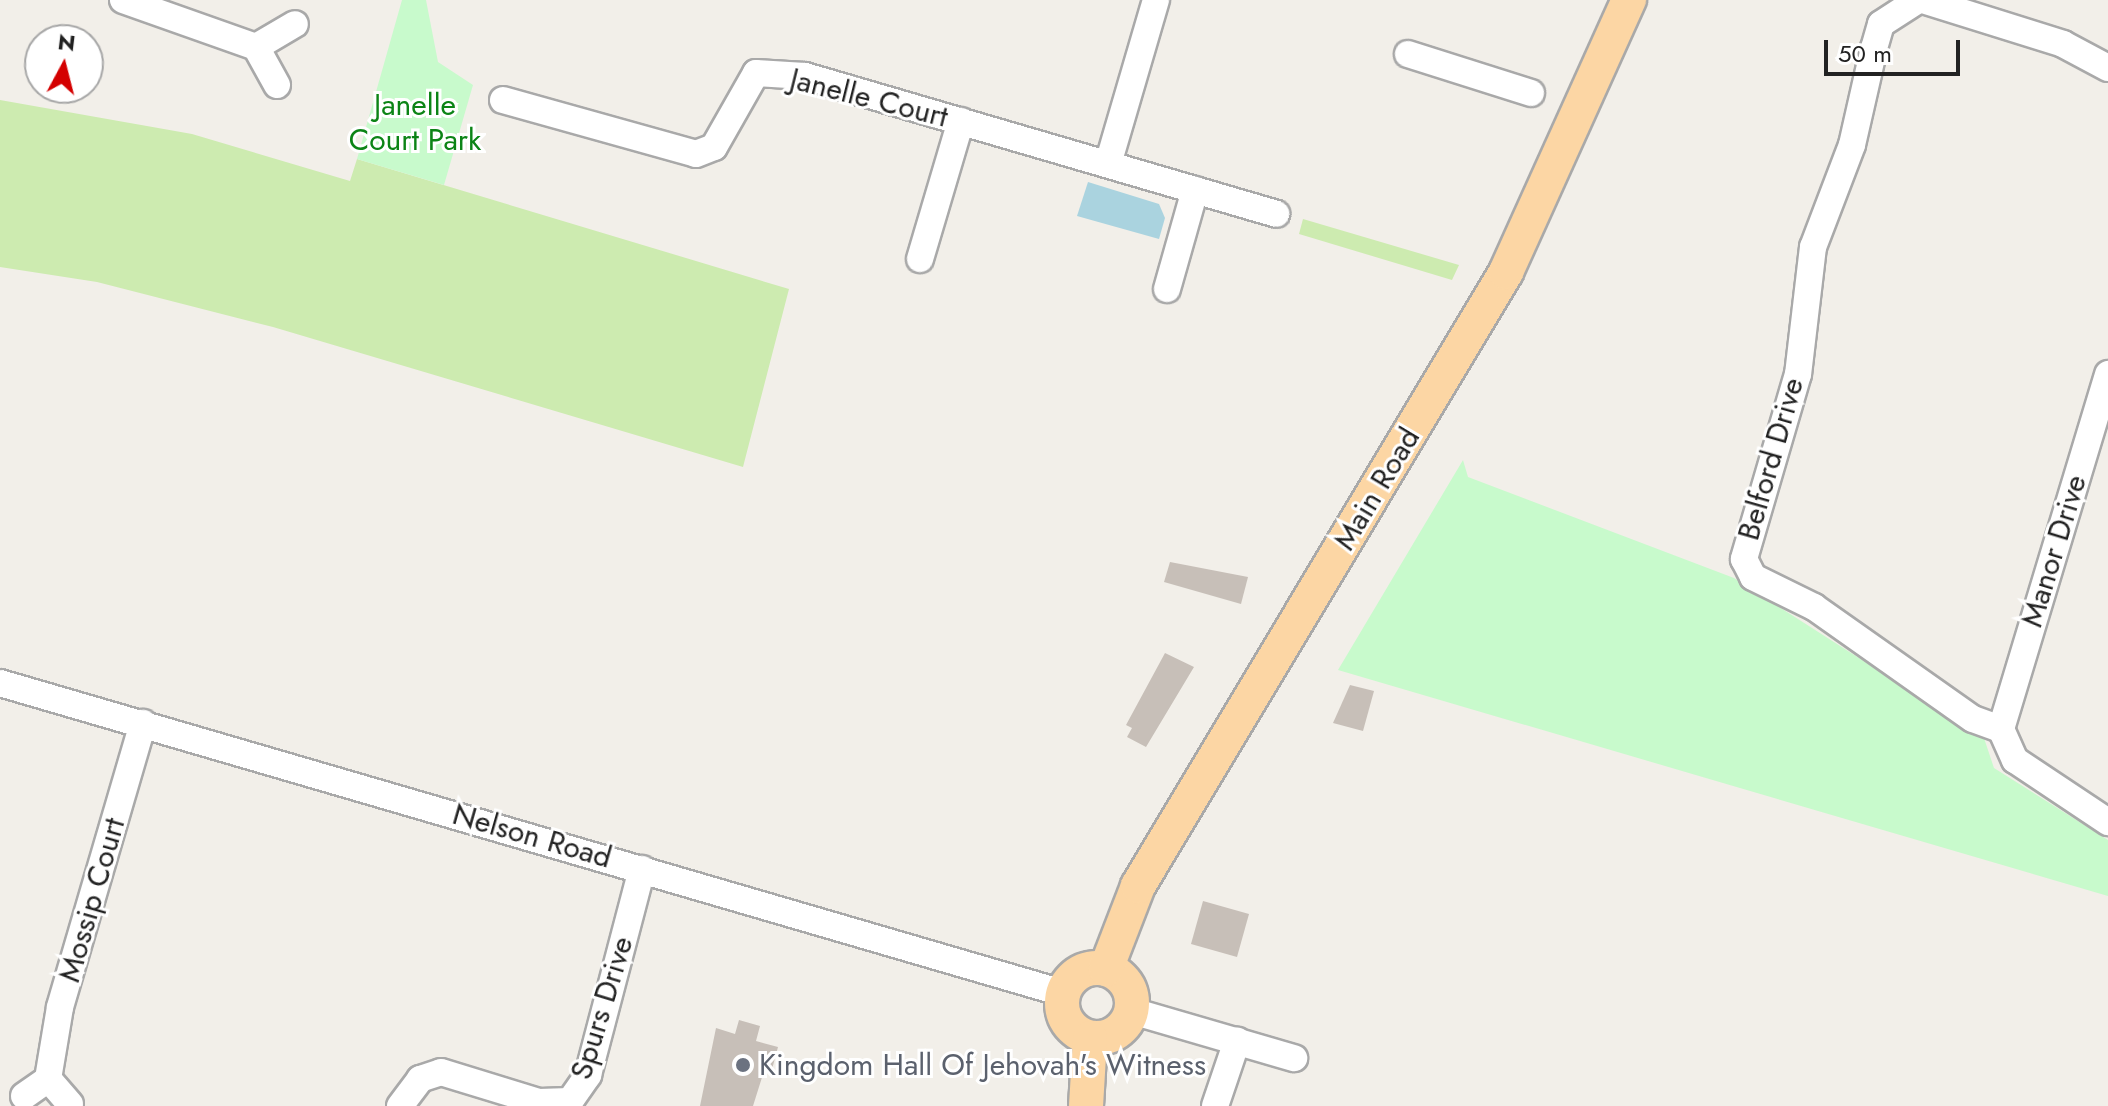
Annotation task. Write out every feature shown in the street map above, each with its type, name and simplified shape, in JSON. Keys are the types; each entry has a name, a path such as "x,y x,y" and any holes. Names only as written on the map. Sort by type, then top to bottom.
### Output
{"main road":[{"name":"Main Road","path":"1106,969 1138,886 1506,272 1629,0"},
{"path":"1106,969 1125,980 1132,1011 1121,1030 1090,1038 1064,1016 1063,993 1075,975 1106,969"},
{"path":"1086,1106 1090,1038"}],"street":[{"path":"123,0 256,47 277,85"},
{"path":"1108,164 1156,0"},
{"path":"1921,0 2063,44 2108,68"},
{"name":"Belford Drive","path":"1921,0 1893,12 1877,36 1852,145 1813,247 1798,374 1744,559 1753,577 1814,607 1973,719 2001,729"},
{"path":"256,47 295,24"},
{"path":"1408,54 1531,93"},
{"name":"Janelle Court","path":"503,100 696,154 714,147 756,73 805,76 1276,214"},
{"path":"920,259 961,121"},
{"path":"1167,289 1195,190"},
{"name":"Manor Drive","path":"2001,729 2108,374"},
{"name":"Nelson Road","path":"0,683 1063,993"},
{"name":"Mossip Court","path":"48,1079 60,1007 143,723"},
{"path":"2001,729 2015,760 2108,822"},
{"name":"Spurs Drive","path":"400,1106 420,1079 441,1072 539,1102 570,1101 588,1075 642,869"},
{"path":"1132,1011 1294,1058"},
{"path":"1215,1106 1237,1041"},
{"path":"24,1096 48,1079 70,1104"}],"green space":[{"name":"Janelle Court Park","path":"402,0 426,0 438,62 473,85 444,185 357,159"},
{"path":"0,100 192,134 350,181 357,159 789,289 743,467 273,327 97,282 0,267"},
{"path":"1303,219 1459,265 1452,280 1299,234"},
{"path":"1463,460 1468,477 1734,578 1984,738 1994,768 2108,840 2108,896 1338,670"}],"water":[{"path":"1088,182 1159,204 1165,218 1159,239 1077,216"}],"building":[{"path":"1170,562 1248,577 1241,604 1164,582"},
{"path":"1165,653 1194,667 1146,747 1127,737 1132,728 1126,725"},
{"path":"1350,685 1374,691 1363,731 1333,723"},
{"path":"1203,901 1249,914 1237,957 1191,944"},
{"name":"Kingdom Hall Of Jehovah's Witness","path":"739,1020 760,1026 756,1041 778,1047 771,1073 764,1071 753,1106 700,1106 716,1028 735,1034"}],"place":[{"name":"Kingdom Hall Of Jehovah's Witness","path":"743,1065"}]}
